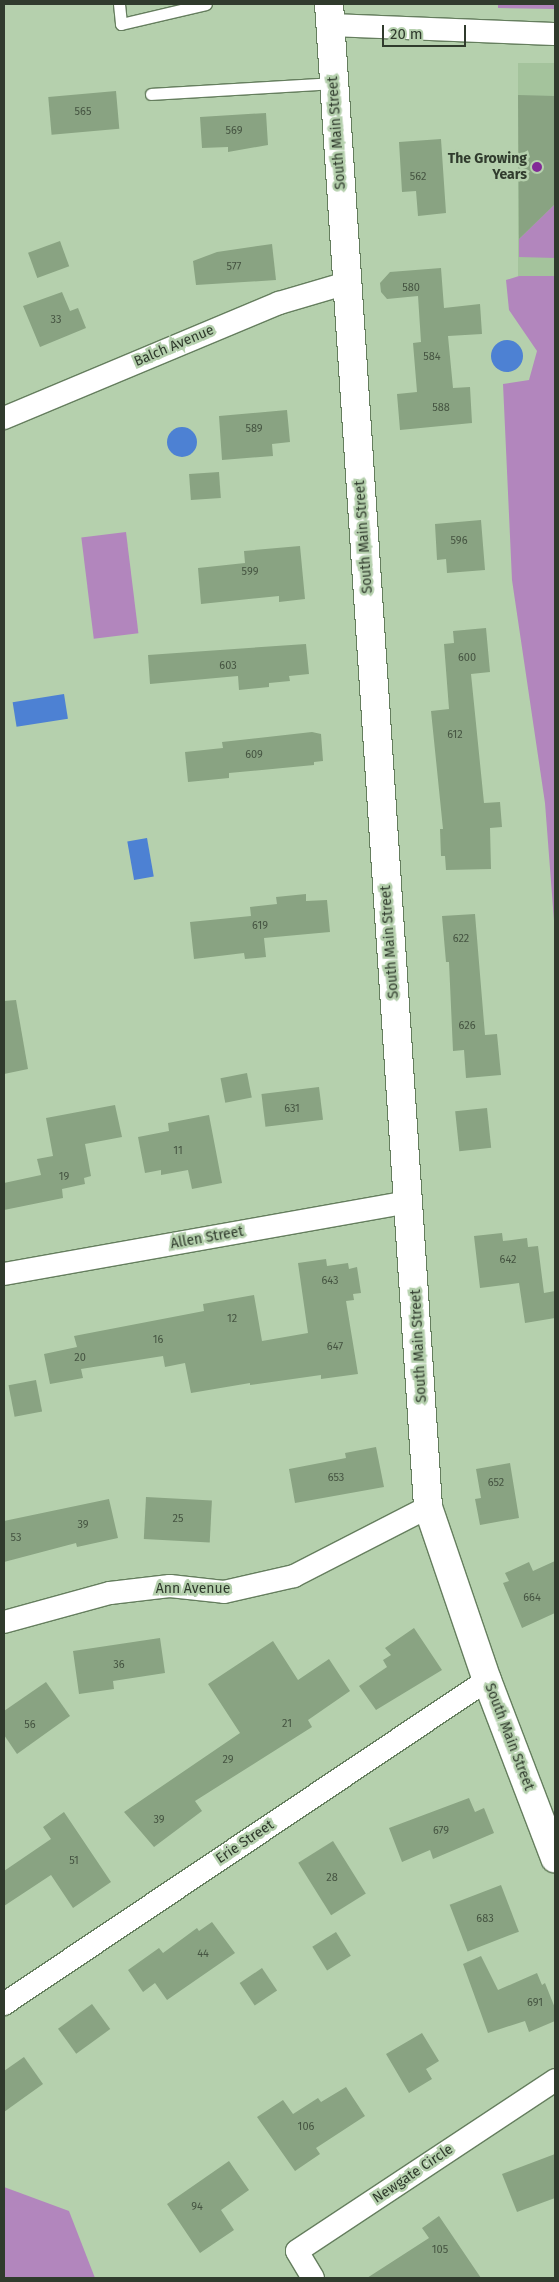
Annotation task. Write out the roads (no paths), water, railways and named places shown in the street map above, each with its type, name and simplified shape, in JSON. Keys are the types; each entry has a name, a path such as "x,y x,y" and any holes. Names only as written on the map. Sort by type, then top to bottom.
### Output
{"main road":[{"name":"South Main Street","path":"330,14 410,1202 428,1507 487,1680 555,1858"}],"street":[{"path":"330,14 555,34"},
{"name":"Balch Avenue","path":"4,418 279,303 347,283"},
{"name":"Allen Street","path":"4,1274 410,1202"},
{"name":"Ann Avenue","path":"4,1622 110,1593 170,1586 224,1592 294,1576 428,1507"},
{"name":"Erie Street","path":"4,2004 487,1680"},
{"name":"Newgate Circle","path":"313,2278 297,2251 555,2080"}],"lane":[{"path":"119,4 121,24 206,4"},
{"path":"151,94 334,83"}],"water":[{"path":"507,340 513,341 518,345 522,350 522,362 518,367 513,371 507,372 501,371 496,367 492,362 491,356 492,350 496,345 501,341"},
{"path":"182,427 193,431 197,442 193,453 182,457 171,453 167,442 171,431"},
{"path":"64,694 68,719 17,727 13,702"},
{"path":"147,838 154,876 134,880 127,841"}],"place":[{"name":"The Growing Years","path":"537,167"}]}
